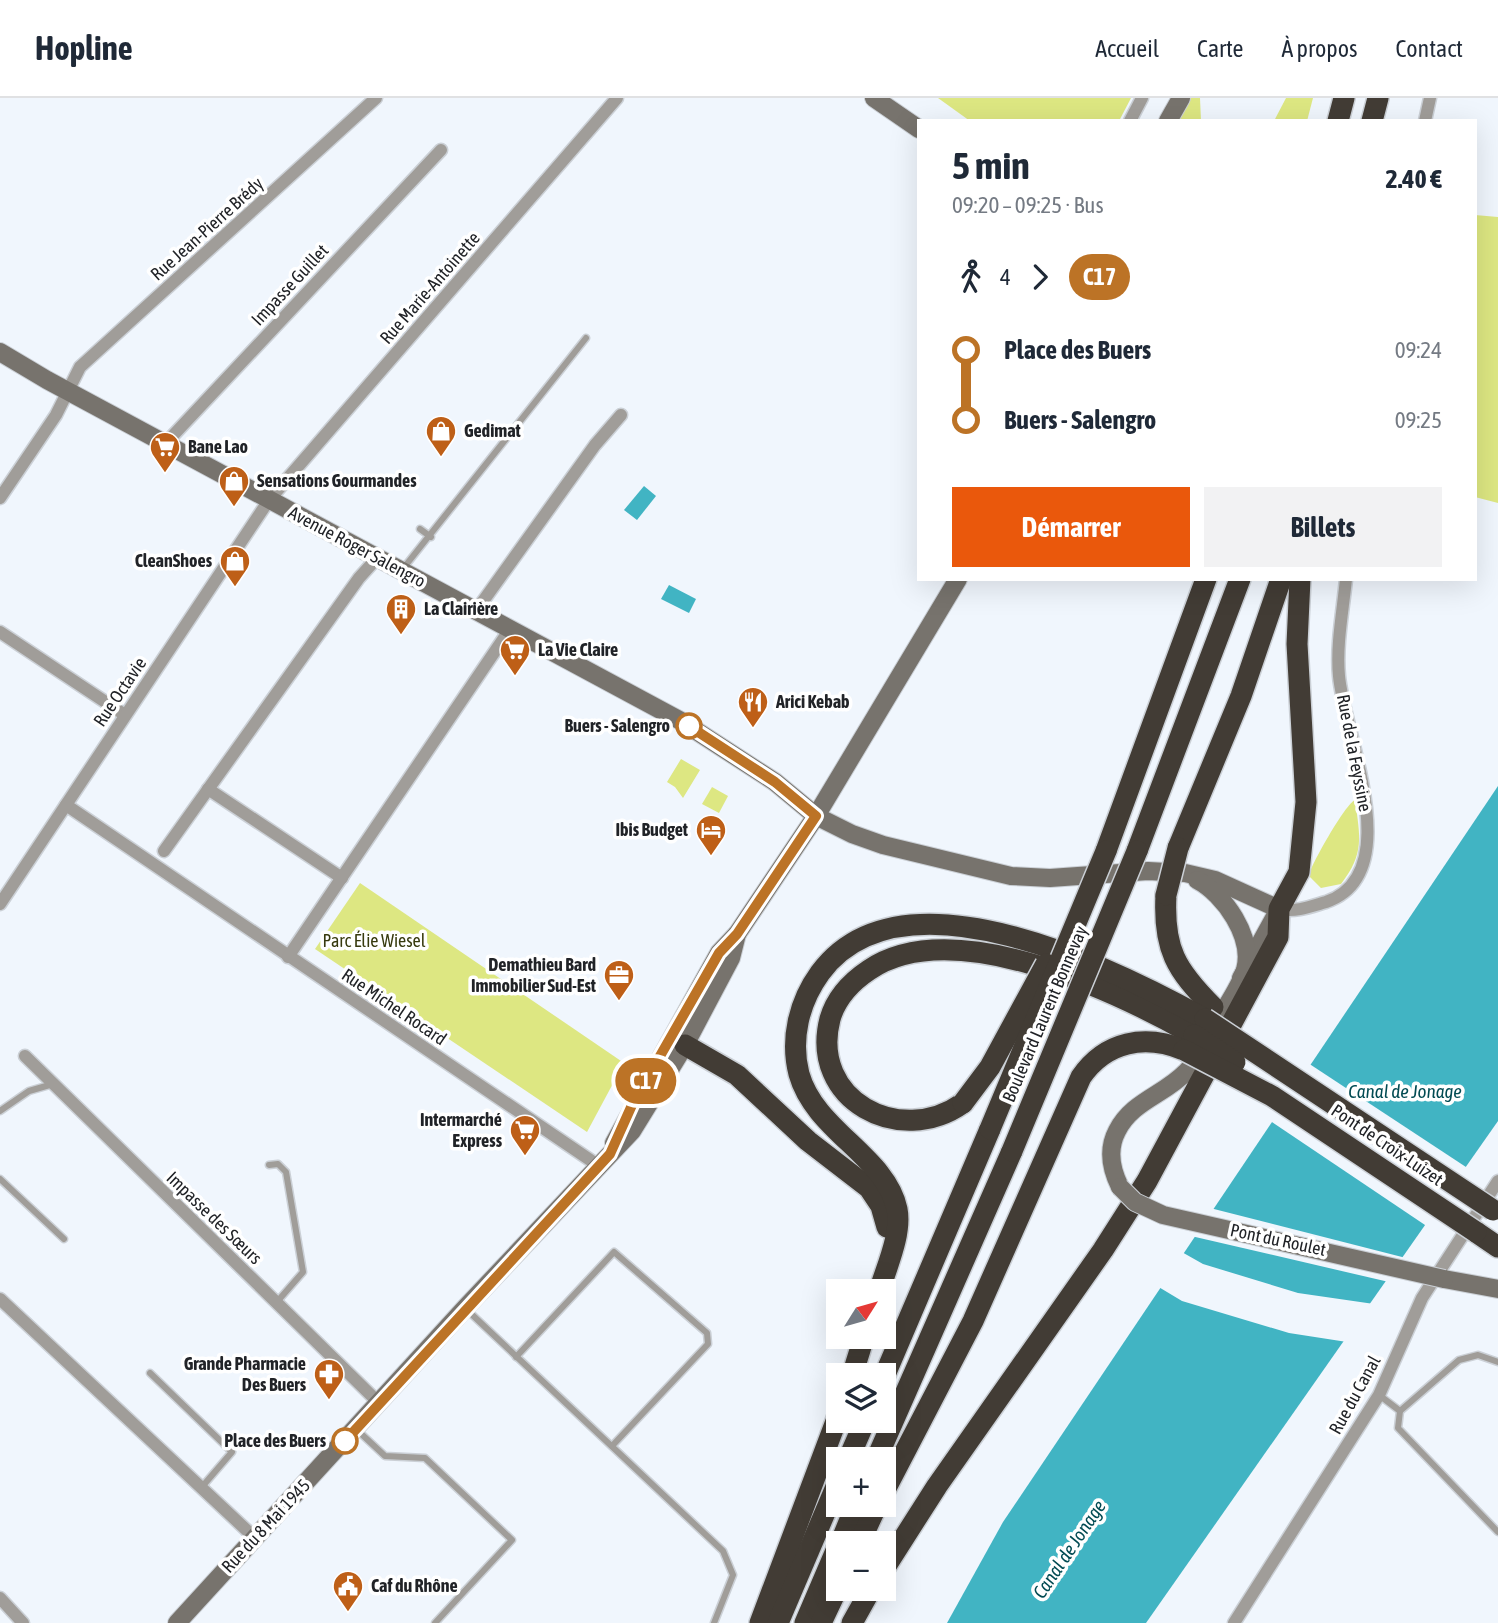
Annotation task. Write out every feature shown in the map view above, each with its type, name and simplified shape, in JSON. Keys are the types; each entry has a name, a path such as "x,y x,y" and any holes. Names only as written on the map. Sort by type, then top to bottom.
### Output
{"highway":[{"path":"1339,119 1344,98"},
{"path":"1373,119 1378,98"},
{"path":"1386,119 1391,98"},
{"name":"Boulevard Laurent Bonnevay","path":"890,1363 1090,892 1205,581"},
{"name":"Boulevard Laurent Bonnevay","path":"882,1447 1012,1151 1137,851 1239,581"},
{"path":"1199,1028 1175,963 1165,923 1167,895 1178,848 1241,696 1280,581"},
{"path":"896,1551 1147,1181 1278,937 1279,909 1299,872 1306,802 1297,644 1300,581"},
{"path":"1090,892 1073,905 1012,1030 981,1081 963,1102 932,1119 905,1122 873,1112 853,1100 835,1073 829,1046 830,1021 846,989 884,961 904,954 935,950 1009,960 1083,982 1144,1009 1199,1028"},
{"path":"883,1279 893,1246 897,1211 890,1189 815,1107 799,1072 797,1028 809,988 826,965 851,945 867,937 908,926 937,925 992,932 1079,958 1199,1028"},
{"path":"896,1469 973,1321 1080,1077 1097,1058 1122,1044 1141,1040 1158,1041 1199,1028"},
{"name":"Pont de Croix-Luizet","path":"1199,1028 1250,1036 1265,1059 1496,1212"},
{"name":"Pont de Croix-Luizet","path":"1199,1028 1272,1096 1498,1247"},
{"path":"680,1038 737,1075 808,1141 869,1188 881,1206 893,1246"},
{"path":"760,1623 832,1433"},
{"path":"778,1623 826,1510"},
{"path":"805,1623 826,1575"},
{"path":"821,1623 831,1601"},
{"path":"852,1623 864,1601"}],"street":[{"name":"Rue Jean-Pierre Brédy","path":"0,498 69,391 80,367 376,98"},
{"name":"Rue Marie-Antoinette","path":"269,500 617,98"},
{"path":"874,98 917,128"},
{"path":"1131,119 1142,98"},
{"path":"1169,119 1181,98"},
{"path":"1425,119 1430,98"},
{"name":"Impasse Guillet","path":"165,444 440,150"},
{"name":"Avenue Roger Salengro","path":"0,352 401,572 681,721 775,782 816,816 852,834 883,845 1011,876 1050,878 1148,871 1185,873 1215,880 1279,909"},
{"path":"476,611 595,445 621,415"},
{"name":"Rue Octavie","path":"0,904 269,500"},
{"path":"164,851 359,578 377,558"},
{"path":"816,816 957,581"},
{"name":"Rue de la Feyssine","path":"1279,909 1296,912 1332,900 1350,890 1367,847 1364,794 1339,675 1346,581"},
{"path":"288,957 510,629"},
{"path":"0,632 125,715"},
{"path":"208,789 342,878"},
{"name":"Rue Michel Rocard","path":"66,804 288,957 604,1160"},
{"name":"Rue du 8 Mai 1945","path":"177,1623 644,1114 680,1038 732,958 737,934 816,816"},
{"path":"1185,873 1203,883 1233,916 1246,949 1245,970 1241,978"},
{"path":"1241,978 1279,909"},
{"name":"Pont du Roulet","path":"1241,978 1194,1064 1171,1085 1135,1107 1118,1129 1111,1153 1112,1166 1120,1187 1135,1202 1163,1215 1498,1289"},
{"name":"Impasse des Sœurs","path":"25,1056 380,1404"},
{"name":"Rue du Canal","path":"1234,1623 1379,1395 1422,1298 1498,1181"},
{"path":"0,1299 255,1538"},
{"path":"0,1598 23,1623"}],"lane":[{"path":"401,572 586,338"},
{"path":"421,529 431,537"},
{"path":"0,1111 29,1091 53,1084"},
{"path":"270,1165 278,1164 286,1172 303,1272 276,1303"},
{"path":"0,1178 64,1239"},
{"path":"516,1357 614,1252 707,1334 708,1344 612,1446"},
{"path":"465,1308 723,1551 730,1563 730,1586 714,1623"},
{"path":"1498,1362 1478,1355 1459,1360 1400,1411 1398,1428 1498,1532"},
{"path":"149,1373 232,1452 201,1488"},
{"path":"1379,1395 1400,1411"},
{"path":"356,1429 385,1456 425,1458 512,1539 435,1623"}],"green space":[{"path":"938,98 1131,98 1120,119 967,119"},
{"path":"1190,98 1200,98 1201,119 1180,119"},
{"path":"1286,98 1313,98 1308,119 1275,119"},
{"path":"1477,215 1498,217 1498,503 1477,498"},
{"path":"681,759 700,770 683,798 675,787 667,782"},
{"path":"712,787 728,796 719,813 702,804"},
{"path":"1355,800 1359,844 1354,863 1341,884 1321,888 1309,876 1336,823"},
{"name":"Parc Élie Wiesel","path":"360,883 624,1063 587,1132 315,949"}],"water":[{"path":"644,486 656,496 637,520 624,510"},
{"path":"669,585 696,599 689,613 661,599"},
{"name":"Canal de Jonage","path":"1498,786 1498,1121 1146,1623 947,1623 1003,1522"}],"pier":[{"path":"1308,1063 1469,1169 1428,1227 1269,1120"},
{"path":"1210,1208 1406,1258 1389,1282 1191,1236"},
{"path":"1180,1251 1203,1264 1298,1293 1374,1304 1347,1342 1289,1333 1182,1301 1157,1286"}],"bus line":[{"name":"C17","path":"345,1441 610,1154 632,1105 719,953 737,934 816,816 775,782 689,726"}],"place":[{"name":"Gedimat","path":"441,458"},
{"name":"Bane Lao","path":"165,474"},
{"name":"Sensations Gourmandes","path":"234,508"},
{"name":"CleanShoes","path":"235,588"},
{"name":"La Clairière","path":"401,636"},
{"name":"La Vie Claire","path":"515,677"},
{"name":"Buers - Salengro","path":"689,726"},
{"name":"Arici Kebab","path":"753,729"},
{"name":"Ibis Budget","path":"711,857"},
{"name":"Demathieu Bard Immobilier Sud-Est","path":"619,1002"},
{"name":"Intermarché Express","path":"525,1157"},
{"name":"Grande Pharmacie Des Buers","path":"329,1401"},
{"name":"Place des Buers","path":"345,1441"},
{"name":"Caf du Rhône","path":"348,1613"}]}
